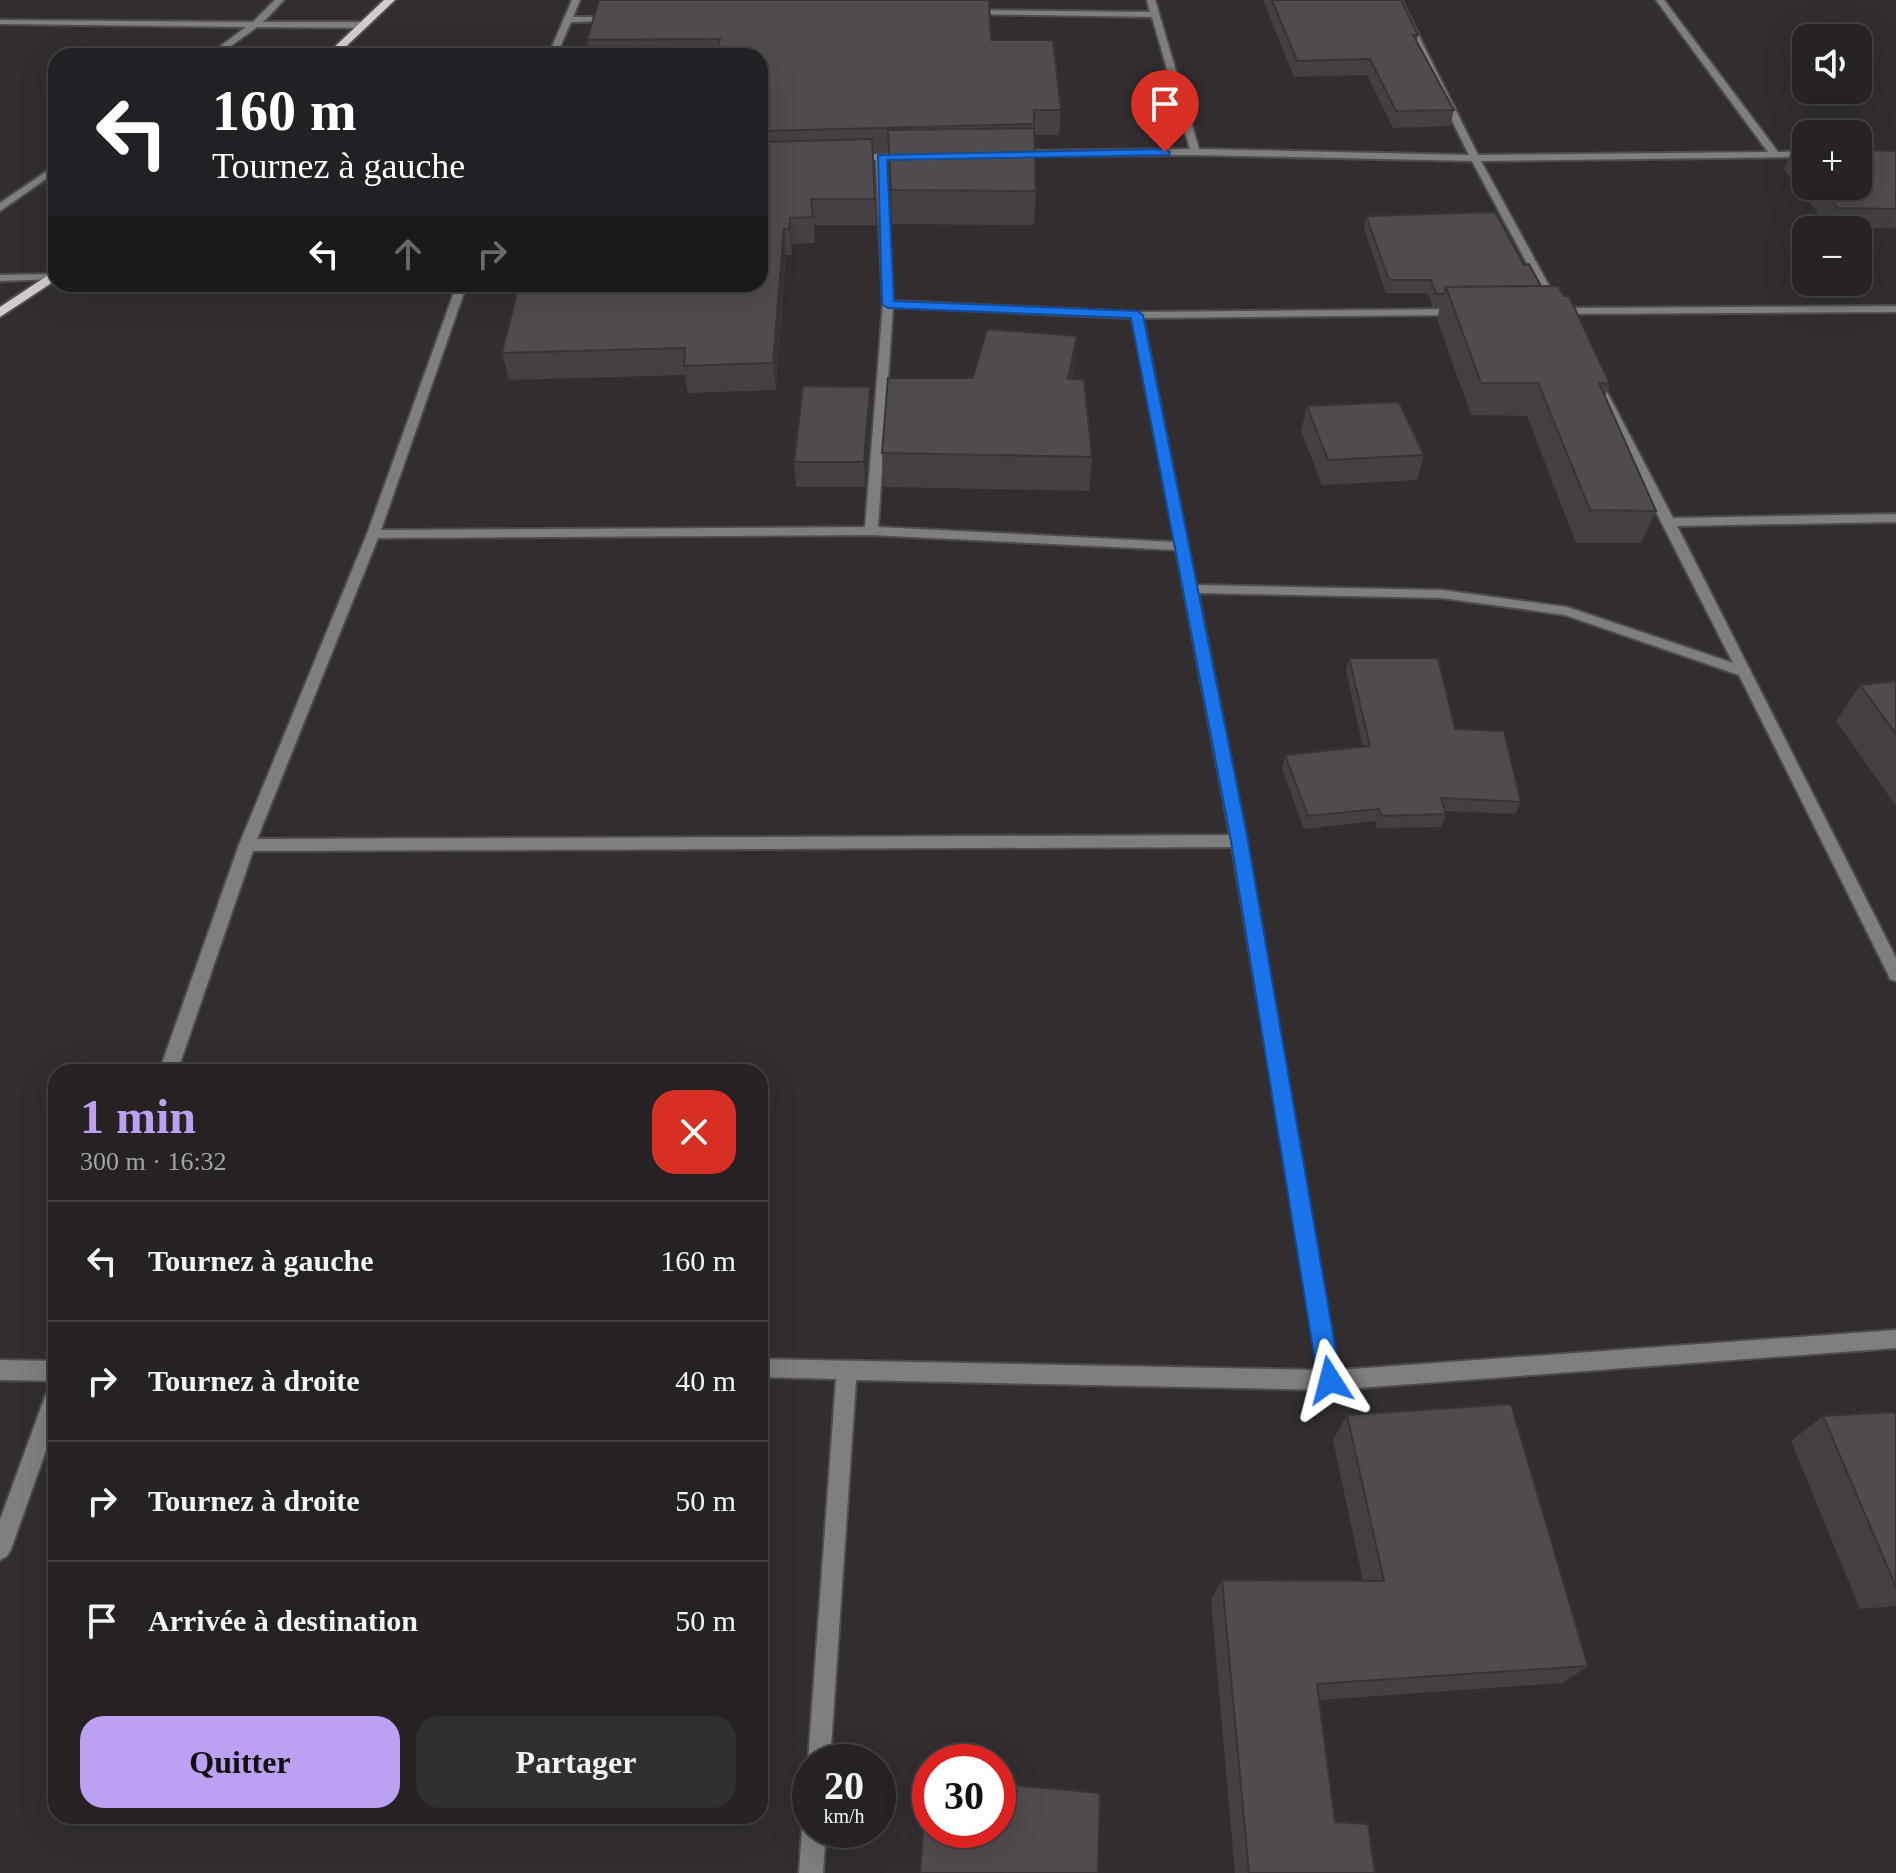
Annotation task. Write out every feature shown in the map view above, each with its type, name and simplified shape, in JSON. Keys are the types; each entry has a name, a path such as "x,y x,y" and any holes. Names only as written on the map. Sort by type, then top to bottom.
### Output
{"main road":[{"path":"339,48 390,0"},
{"path":"0,313 48,280"}],"street":[{"path":"222,48 258,22 280,0"},
{"path":"556,48 576,0"},
{"path":"1151,0 1195,152"},
{"path":"1397,0 1475,158 1565,325"},
{"path":"1660,0 1775,154"},
{"path":"964,12 1154,15"},
{"path":"568,20 615,19"},
{"path":"0,22 365,25"},
{"path":"999,154 1195,152 1475,158 1792,154"},
{"path":"836,159 926,156"},
{"path":"871,531 888,304 881,157"},
{"path":"0,208 48,174"},
{"path":"0,278 48,276"},
{"path":"171,1064 247,845 373,534 459,292"},
{"path":"888,304 1137,315 1464,311"},
{"path":"1542,311 1896,309"},
{"path":"1137,315 1239,841 1330,1380"},
{"path":"1595,381 1670,522 1741,671 1896,974"},
{"path":"1670,522 1896,518"},
{"path":"373,534 871,531 1182,546"},
{"path":"1189,589 1442,594 1567,611 1741,671"},
{"path":"247,845 1239,841"},
{"path":"768,1368 1330,1380 1896,1339"},
{"path":"820,1744 847,1368"},
{"path":"0,1370 48,1371"},
{"path":"0,1549 48,1416"},
{"path":"811,1873 813,1848"}],"building":[{"path":"599,0 989,0 991,40 1053,40 1061,110 1034,110 1034,124 768,131 768,48 717,48 720,39 587,40"},
{"path":"1272,0 1401,0 1418,35 1413,35 1454,110 1396,111 1370,59 1297,61"},
{"path":"1034,128 1036,191 891,190 888,130"},
{"path":"872,139 875,199 811,199 813,217 790,218 789,229 784,229 773,363 684,366 685,348 502,353 517,292 768,292 768,142"},
{"path":"1872,150 1896,151 1896,209 1838,208 1832,200 1872,200"},
{"path":"1495,212 1524,265 1529,264 1541,286 1446,287 1444,294 1436,294 1431,280 1389,280 1366,216"},
{"path":"1558,286 1564,296 1569,296 1610,384 1599,383 1656,511 1590,510 1538,383 1481,383 1446,287"},
{"path":"987,329 1077,336 1068,379 1084,379 1092,457 882,453 888,378 973,378"},
{"path":"803,386 870,387 864,462 794,462"},
{"path":"1399,402 1424,455 1328,460 1307,406"},
{"path":"1349,658 1438,658 1455,729 1504,731 1521,802 1441,798 1446,814 1381,816 1379,809 1308,816 1285,755 1370,746"},
{"path":"1896,681 1896,734 1860,685"},
{"path":"1511,1404 1588,1666 1317,1684 1335,1822 1368,1824 1375,1873 1249,1873 1222,1580 1384,1581 1347,1415"},
{"path":"1896,1412 1896,1587 1823,1416"},
{"path":"1016,1786 1100,1793 1098,1873 920,1873 922,1848 1016,1848"}],"route":[{"path":"1165,152 881,157 888,304 1137,315 1239,841 1330,1380"}]}
